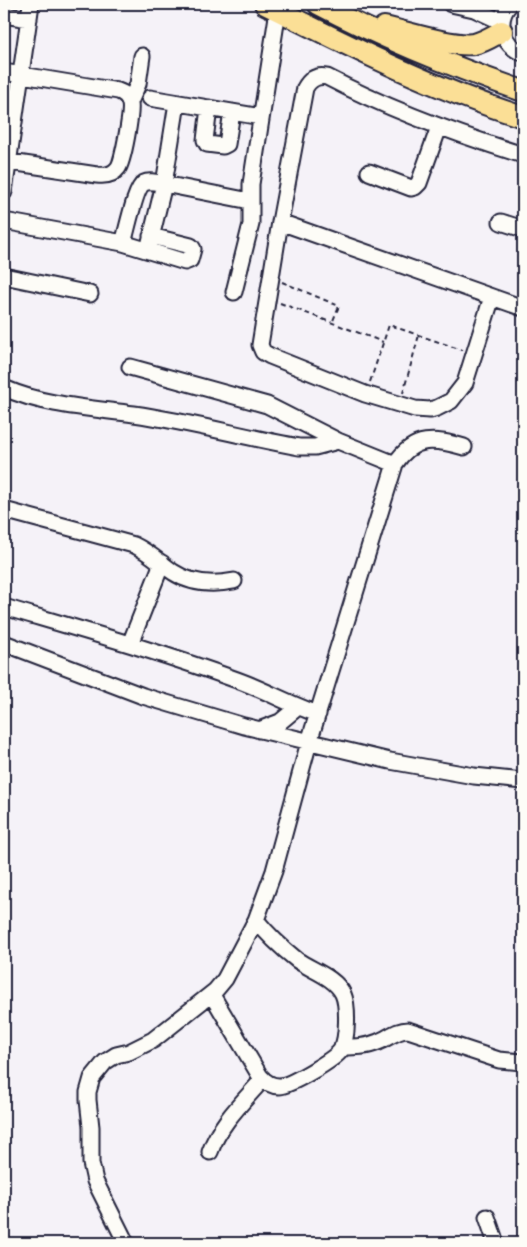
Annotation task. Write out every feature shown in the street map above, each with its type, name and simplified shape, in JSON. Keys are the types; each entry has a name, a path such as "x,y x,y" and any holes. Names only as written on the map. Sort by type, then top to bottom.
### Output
{"main road":[{"path":"318,4 424,54 523,91"},
{"path":"271,7 396,68 450,91 523,117"},
{"path":"353,22 372,24 458,44 480,42 502,27"}],"street":[{"path":"4,192 6,162 31,4"},
{"path":"451,4 474,9 502,27"},
{"path":"510,4 503,14 502,27 506,40 511,47 523,53"},
{"path":"234,292 251,224 250,184 261,117 271,7"},
{"path":"4,15 29,19"},
{"path":"6,162 102,176 113,173 122,162 131,110 130,102 140,75 142,56"},
{"path":"4,72 118,91 125,95 130,102"},
{"path":"492,297 465,384 451,401 430,410 414,410 366,394 270,356 263,352 259,341 306,88 312,79 322,76 327,77 381,103 439,127 523,155"},
{"path":"150,98 261,117"},
{"path":"4,221 123,243 149,243 164,184 177,103"},
{"path":"209,108 205,140 210,145 223,146 227,144 232,112"},
{"path":"369,172 411,188 415,187 439,127"},
{"path":"123,243 138,190 141,186 150,182 250,201"},
{"path":"280,222 523,308"},
{"path":"501,222 523,229"},
{"path":"4,276 90,294"},
{"path":"130,367 267,404 338,441 395,464"},
{"path":"4,388 27,397 152,417 299,448 315,447 338,441"},
{"path":"126,1243 98,1189 93,1173 88,1100 90,1085 96,1071 105,1062 154,1040 212,995 225,979 256,920 274,871 318,714 395,464 405,451 425,441 440,441 464,447"},
{"path":"4,510 134,545 149,553 173,572 192,581 213,584 234,581"},
{"path":"130,644 162,563"},
{"path":"4,607 130,644 239,680 318,714"},
{"path":"4,643 143,696 259,730 438,770 523,781"},
{"path":"259,730 280,722 298,707"},
{"path":"212,995 263,1079 274,1086 288,1084 334,1056 342,1047 346,1007 341,991 334,983 288,952 256,920"},
{"path":"342,1047 368,1045 398,1031 408,1030 499,1060 523,1062"},
{"path":"210,1152 226,1120 263,1079"},
{"path":"487,1216 496,1243"}],"path":[{"path":"270,277 339,306 332,323"},
{"path":"267,298 383,342"},
{"path":"366,394 389,325 474,354"},
{"path":"399,405 419,335"}]}
